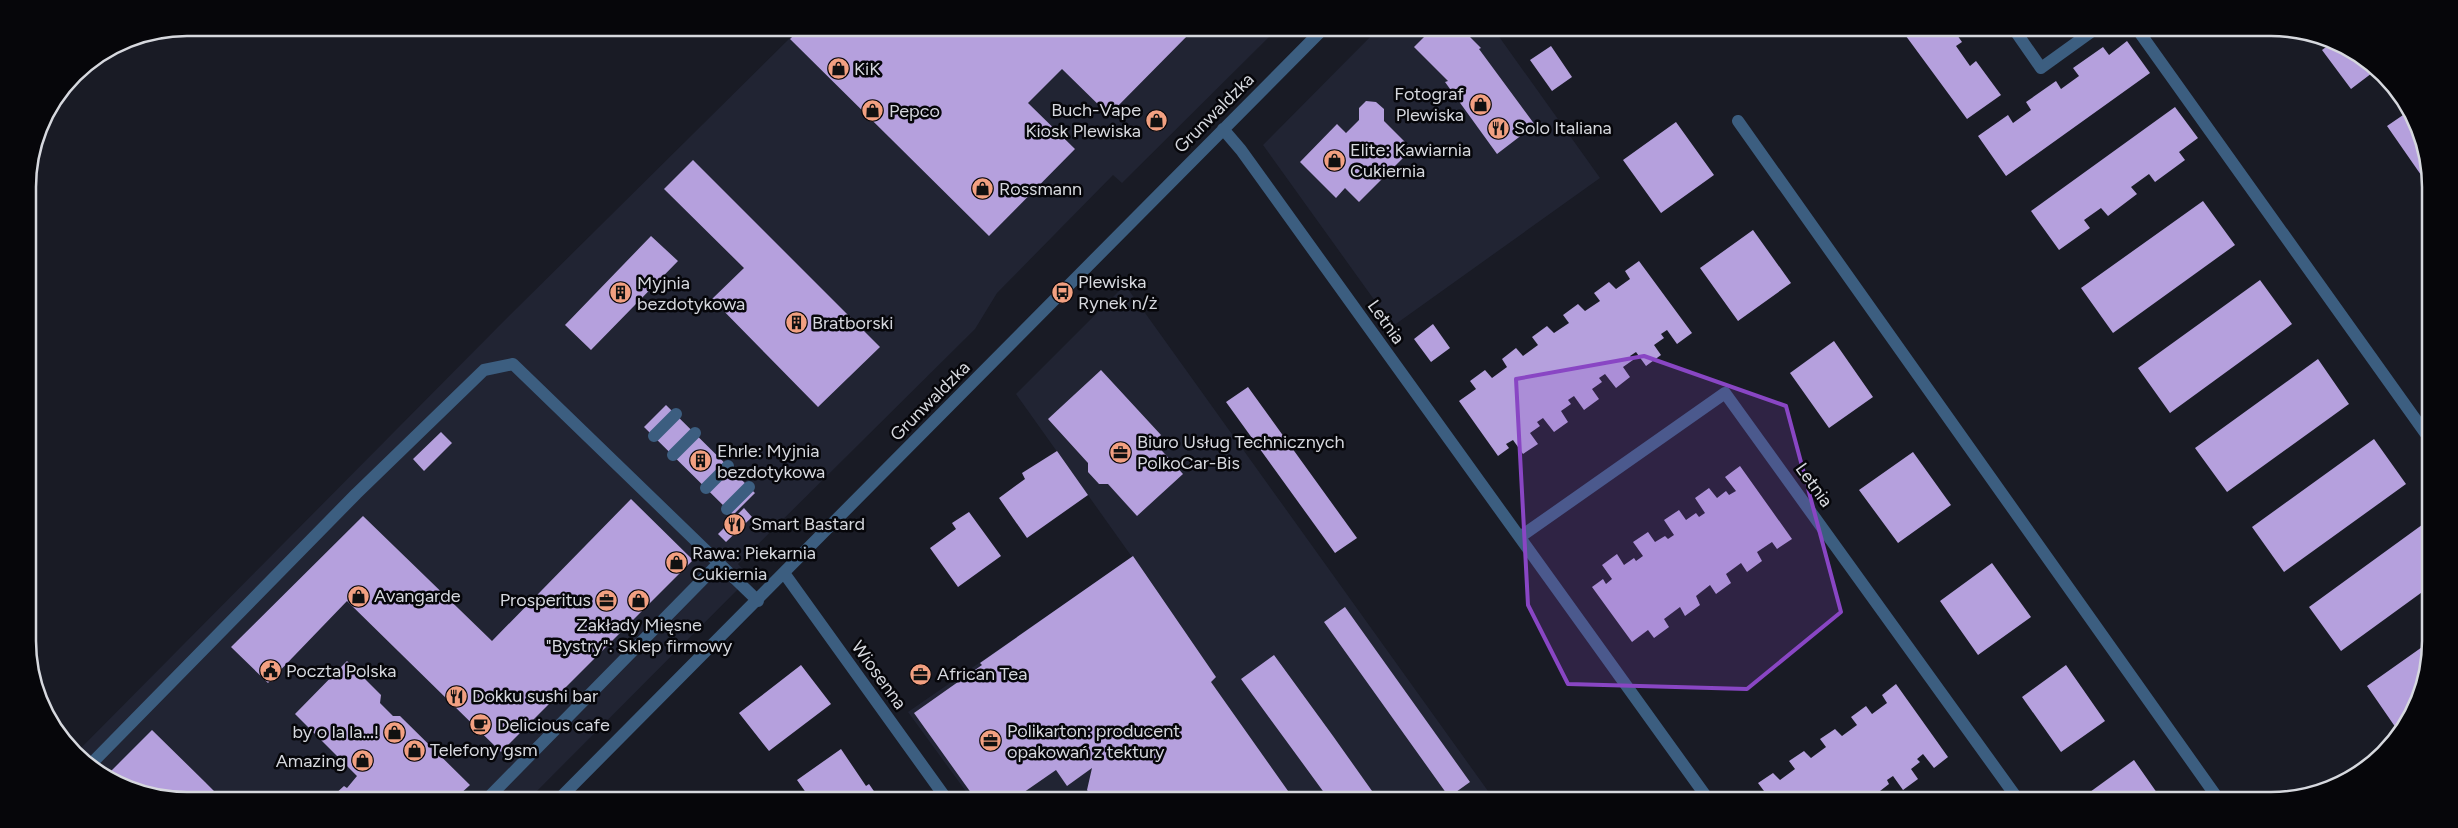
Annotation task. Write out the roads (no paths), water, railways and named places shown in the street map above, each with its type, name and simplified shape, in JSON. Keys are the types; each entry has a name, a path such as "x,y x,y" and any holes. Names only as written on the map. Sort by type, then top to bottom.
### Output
{"street":[{"name":"Grunwaldzka","path":"566,792 1316,36"},
{"path":"2019,36 2042,68 2085,36"},
{"path":"2142,36 2422,428"},
{"path":"1738,121 2213,791"},
{"name":"Letnia","path":"1223,129 1258,174 1702,791"},
{"path":"94,760 356,494 484,370 513,364 758,600"},
{"name":"Letnia","path":"1520,537 1725,393 2012,791"},
{"path":"654,436 676,414"},
{"path":"673,455 695,433"},
{"path":"706,488 728,466"},
{"path":"727,509 749,487"},
{"path":"494,792 719,563"},
{"name":"Wiosenna","path":"784,573 941,792"}],"place":[{"name":"KiK","path":"838,69"},
{"name":"Fotograf Plewiska","path":"1480,104"},
{"name":"Pepco","path":"873,111"},
{"name":"Buch-Vape Kiosk Plewiska","path":"1157,120"},
{"name":"Solo Italiana","path":"1498,128"},
{"name":"Elite: Kawiarnia Cukiernia","path":"1334,160"},
{"name":"Rossmann","path":"983,189"},
{"name":"Plewiska Rynek n/ż","path":"1062,292"},
{"name":"Myjnia bezdotykowa","path":"621,293"},
{"name":"Bratborski","path":"796,323"},
{"name":"Biuro Usług Technicznych PolkoCar-Bis","path":"1121,452"},
{"name":"Ehrle: Myjnia bezdotykowa","path":"701,461"},
{"name":"Smart Bastard","path":"735,524"},
{"name":"Rawa: Piekarnia Cukiernia","path":"676,563"},
{"name":"Avangarde","path":"358,596"},
{"name":"Prosperitus","path":"607,600"},
{"name":"Zakłady Mięsne \"Bystry\": Sklep firmowy","path":"639,600"},
{"name":"Poczta Polska","path":"270,671"},
{"name":"African Tea","path":"921,674"},
{"name":"Dokku sushi bar","path":"456,696"},
{"name":"Delicious cafe","path":"481,725"},
{"name":"by o la la...!","path":"395,732"},
{"name":"Polikarton: producent opakowań z tektury","path":"991,741"},
{"name":"Telefony gsm","path":"414,750"},
{"name":"Amazing","path":"362,761"}]}
